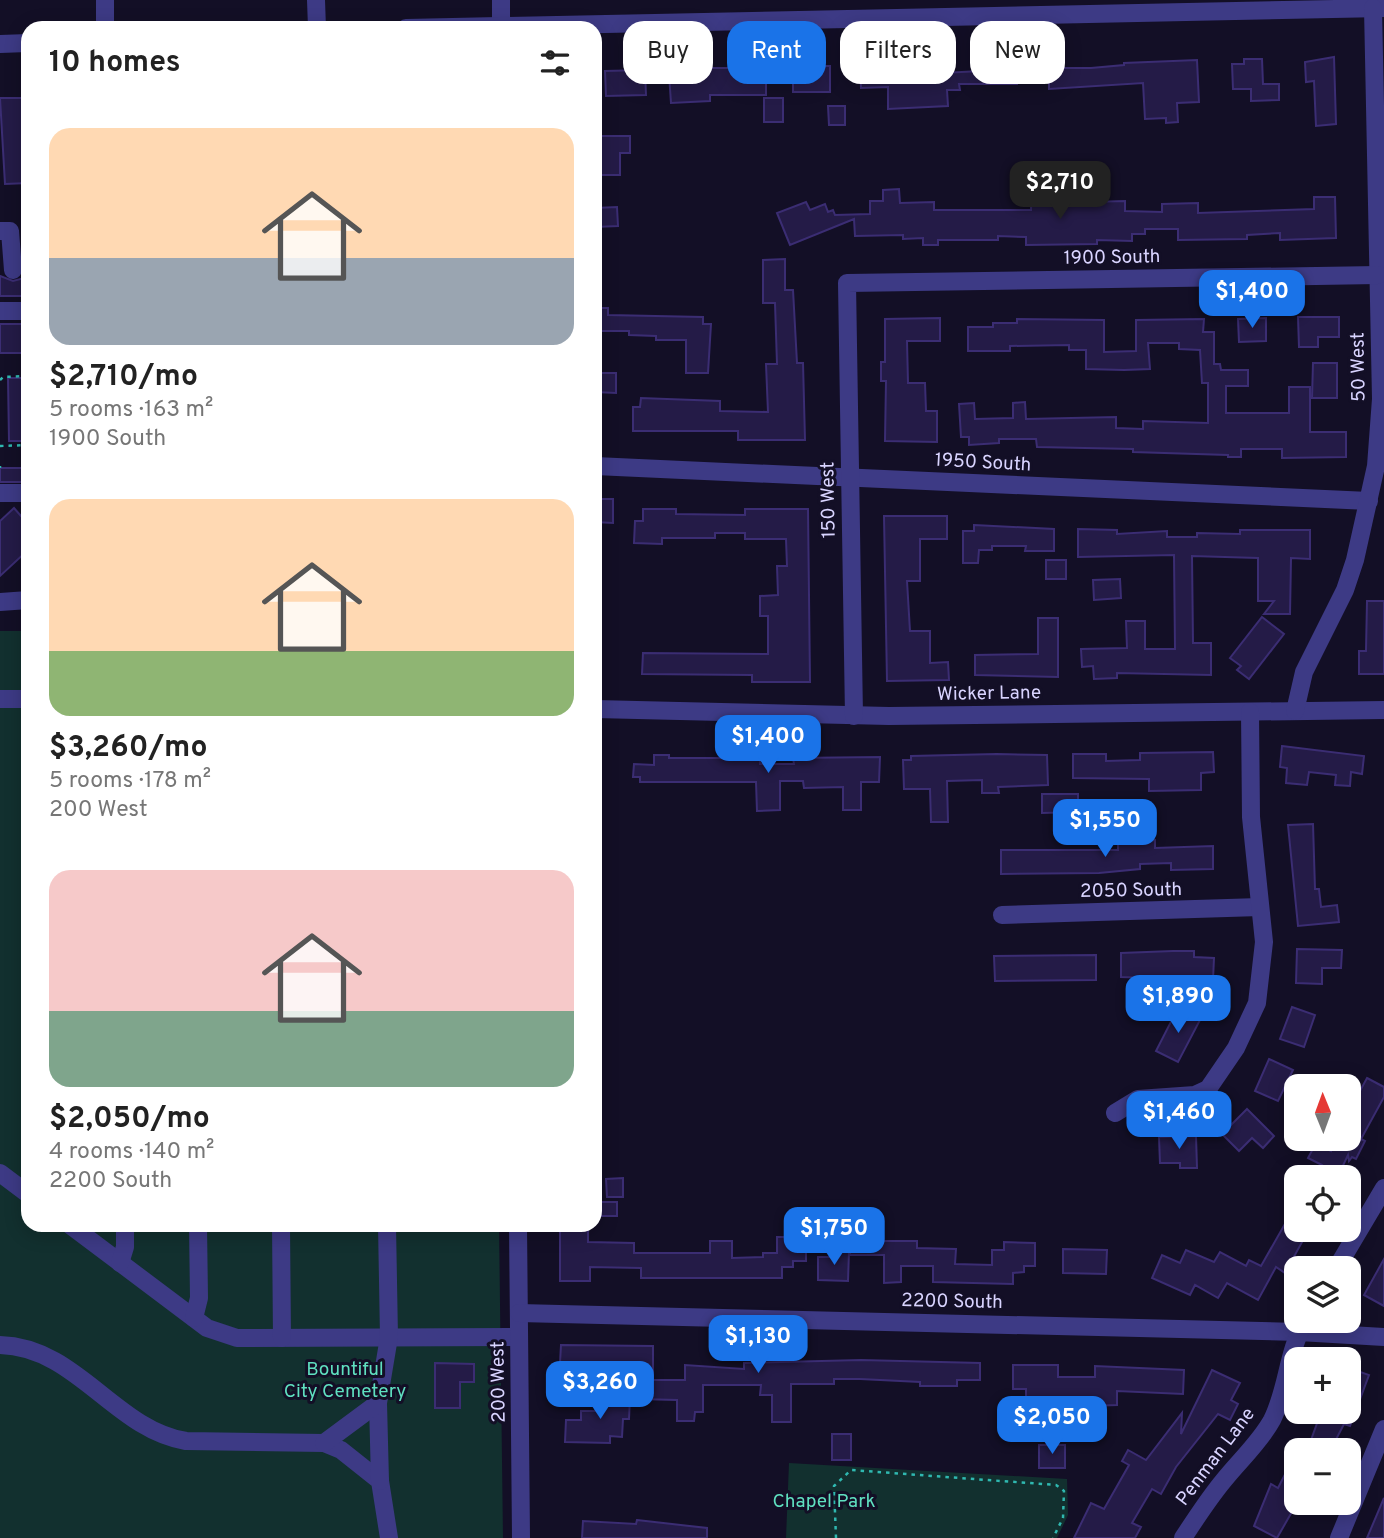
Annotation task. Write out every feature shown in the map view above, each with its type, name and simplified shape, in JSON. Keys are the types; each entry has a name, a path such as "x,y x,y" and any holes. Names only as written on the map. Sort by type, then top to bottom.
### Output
{"street":[{"path":"105,0 105,21"},
{"path":"316,0 317,21"},
{"path":"501,0 501,21"},
{"path":"602,23 1276,5 1378,8"},
{"name":"50 West","path":"1294,711 1304,672 1345,590 1364,531 1380,421 1378,8"},
{"path":"0,44 21,43"},
{"path":"0,231 10,230 13,270"},
{"name":"1900 South","path":"847,283 1378,275"},
{"name":"150 West","path":"847,283 854,716"},
{"path":"0,311 21,311"},
{"name":"1950 South","path":"602,466 1369,501"},
{"path":"0,493 21,493"},
{"path":"0,602 21,600"},
{"path":"0,699 21,699"},
{"name":"Wicker Lane","path":"602,709 854,716 1384,710"},
{"path":"1115,1113 1138,1099 1195,1095 1213,1084 1236,1048 1257,1003 1263,967 1251,817 1250,712"},
{"name":"2050 South","path":"1002,915 1260,907"},
{"path":"0,1173 21,1189"},
{"path":"1344,1256 1384,1188"},
{"path":"79,1232 207,1328 237,1338 519,1337"},
{"path":"120,1263 125,1247 125,1232"},
{"path":"194,1318 199,1298 198,1232"},
{"path":"281,1232 282,1338"},
{"path":"387,1232 389,1337 378,1404 380,1481 389,1538"},
{"name":"200 West","path":"518,1232 521,1538"},
{"name":"2200 South","path":"519,1313 1284,1326"},
{"name":"Penman Lane","path":"1183,1538 1200,1511 1263,1435 1273,1418 1300,1333"},
{"name":"2200 South","path":"1354,1333 1384,1337"},
{"path":"0,1345 28,1348 54,1358 142,1425 168,1438 186,1441 324,1443 341,1450 380,1481"},
{"path":"324,1443 378,1404"},
{"path":"1339,1538 1384,1429"}],"path":[{"path":"0,380 3,377 21,376"},
{"path":"0,446 21,445"},
{"path":"836,1538 834,1486 851,1470 1056,1485 1064,1491 1063,1518 1052,1538"}],"green space":[{"name":"Bountiful City Cemetery","path":"0,631 21,631 21,1232 499,1232 503,1538 0,1538"},
{"name":"Chapel Park","path":"789,1463 1067,1479 1068,1515 1057,1538 786,1538"}],"building":[{"path":"1334,57 1336,124 1316,126 1314,81 1306,82 1305,62"},
{"path":"1244,59 1262,59 1263,84 1279,84 1279,100 1251,101 1251,89 1233,89 1232,64 1244,64"},
{"path":"1197,60 1199,102 1177,103 1178,122 1166,123 1166,118 1145,119 1143,83 1049,89 1049,84 1065,84 1065,68 1091,68 1124,63"},
{"path":"826,66 830,66 830,92 793,92 793,84 826,84"},
{"path":"713,68 727,68 727,84 766,84 766,95 710,95 710,101 671,103 670,84 713,84"},
{"path":"605,71 623,71 623,84 646,84 646,95 606,96"},
{"path":"956,72 970,72 970,84 959,84 960,90 947,90 948,106 888,109 888,87 861,88 861,84 956,84"},
{"path":"0,98 21,98 21,183 5,184"},
{"path":"764,98 783,98 783,122 764,122"},
{"path":"828,106 845,106 845,125 829,125"},
{"path":"602,136 630,136 630,153 620,153 620,175 602,175"},
{"path":"1032,176 1052,177 1052,203 1125,201 1125,211 1162,212 1162,204 1198,203 1198,213 1314,209 1314,197 1335,197 1336,238 1280,240 1280,233 1247,235 1247,239 1178,240 1178,229 1145,229 1145,234 1132,234 1132,241 1097,240 1097,244 1026,245 1026,237 998,236 998,240 938,240 938,245 923,245 923,238 903,239 903,235 855,236 854,219 790,245 777,213 806,202 810,210 825,204 828,212 833,210 835,215 870,214 870,201 883,201 883,190 899,189 900,203 934,202 934,210 1031,210"},
{"path":"617,207 618,226 602,227 602,208"},
{"path":"785,259 785,290 793,290 797,363 803,363 805,440 738,440 738,431 633,431 633,407 640,407 641,398 720,401 720,411 768,412 766,364 777,364 775,303 763,303 763,260"},
{"path":"0,276 13,281 21,279 21,296 0,296"},
{"path":"602,308 608,308 608,315 703,317 703,324 711,324 708,373 686,373 686,340 656,340 656,336 629,335 629,331 602,331"},
{"path":"1298,317 1339,317 1339,337 1318,337 1318,347 1299,347"},
{"path":"940,318 940,341 907,341 908,383 925,383 926,411 937,411 937,442 885,441 886,381 881,381 881,362 885,362 885,319"},
{"path":"1266,318 1266,341 1239,342 1238,319"},
{"path":"1017,319 1104,320 1104,352 1136,351 1136,320 1204,319 1203,332 1214,332 1214,364 1220,364 1221,370 1248,370 1248,386 1226,386 1226,413 1289,413 1289,387 1310,387 1310,432 1346,432 1346,457 1282,458 1282,449 1241,449 1241,457 1228,457 1133,452 1133,449 1037,447 1036,439 999,439 999,443 969,445 969,437 961,437 959,404 974,403 975,419 1013,418 1013,403 1025,402 1026,419 1116,417 1116,428 1143,429 1143,421 1208,423 1208,383 1202,383 1200,350 1179,349 1179,343 1148,343 1150,369 1124,370 1086,369 1086,350 1069,350 1069,345 1010,346 1010,351 968,351 968,327 993,327 993,323 1017,323"},
{"path":"0,324 21,324 21,353 0,353"},
{"path":"1313,363 1337,363 1337,398 1312,398"},
{"path":"602,373 616,373 616,393 602,392"},
{"path":"8,378 21,378 21,441 9,441"},
{"path":"0,468 21,468 21,482 0,482"},
{"path":"602,499 613,499 613,523 602,522"},
{"path":"14,508 21,516 21,556 0,576 0,521"},
{"path":"643,509 676,509 676,514 745,515 745,509 808,509 810,682 752,682 752,675 642,674 643,653 768,654 768,616 760,616 760,596 778,595 777,566 787,566 786,539 745,539 745,533 715,533 715,538 662,538 662,544 634,543 635,521 643,521"},
{"path":"884,516 947,516 947,539 920,539 920,581 907,581 910,631 930,631 930,663 948,662 949,680 887,681"},
{"path":"974,525 1054,529 1054,551 1025,551 1026,546 992,546 992,550 979,550 978,563 963,563 963,531 974,531"},
{"path":"1078,529 1117,530 1117,534 1167,531 1167,537 1197,537 1197,533 1240,534 1240,530 1310,530 1310,559 1291,558 1290,614 1264,614 1274,601 1258,601 1258,558 1192,556 1193,643 1211,643 1211,675 1117,673 1117,678 1094,679 1093,666 1082,667 1081,649 1127,648 1126,621 1145,621 1145,649 1175,649 1174,555 1078,557"},
{"path":"1046,560 1066,560 1066,579 1046,579"},
{"path":"1120,579 1121,598 1094,600 1093,580"},
{"path":"1367,601 1384,601 1384,674 1359,674 1359,651 1366,651"},
{"path":"1262,617 1284,634 1249,679 1237,670 1241,666 1230,658"},
{"path":"1038,618 1058,618 1058,677 975,675 975,655 1038,654"},
{"path":"1282,746 1364,756 1362,774 1351,772 1350,786 1335,785 1336,775 1309,772 1307,785 1286,783 1287,768 1280,767"},
{"path":"737,752 760,752 760,764 794,764 793,758 880,757 879,782 861,782 861,810 843,810 843,787 804,788 803,781 780,781 780,810 757,811 756,782 640,782 640,777 633,777 634,764 654,765 654,755 669,755 669,758 737,758"},
{"path":"1213,752 1214,772 1201,773 1201,790 1149,791 1149,779 1073,778 1073,754 1106,754 1106,761 1140,760 1140,753"},
{"path":"1047,755 1048,785 998,787 999,793 982,793 982,780 947,781 948,822 931,822 930,789 904,789 903,760 911,760 911,756"},
{"path":"1042,794 1078,794 1078,812 1042,813"},
{"path":"1313,824 1315,889 1319,889 1321,907 1337,905 1339,922 1298,926 1288,825"},
{"path":"1155,840 1155,848 1213,846 1213,869 1171,870 1171,863 1140,864 1140,869 1099,873 1001,874 1001,850 1118,850 1118,841"},
{"path":"1297,949 1342,950 1341,968 1322,968 1322,984 1296,983"},
{"path":"1194,951 1194,957 1214,958 1213,980 1121,977 1121,953"},
{"path":"1096,955 1096,980 995,981 994,956"},
{"path":"1292,1007 1315,1015 1304,1047 1280,1039"},
{"path":"1178,1008 1200,1020 1178,1062 1156,1051"},
{"path":"1269,1059 1293,1070 1291,1074 1284,1074 1284,1089 1278,1101 1255,1091"},
{"path":"1367,1078 1384,1087 1384,1097 1362,1137 1362,1087"},
{"path":"1247,1109 1274,1136 1263,1148 1252,1138 1239,1151 1222,1134"},
{"path":"1196,1136 1197,1168 1180,1168 1180,1163 1160,1163 1159,1137"},
{"path":"1311,1152 1360,1152 1356,1159 1352,1157 1349,1161 1348,1155 1343,1165 1322,1165 1308,1158"},
{"path":"623,1178 623,1197 607,1197 606,1179"},
{"path":"602,1202 617,1202 617,1216 602,1216"},
{"path":"1284,1226 1284,1242 1302,1242 1294,1256 1284,1256 1284,1272 1276,1267 1258,1300 1227,1283 1218,1298 1195,1285 1190,1295 1152,1278 1162,1255 1180,1263 1186,1250 1214,1262 1220,1252 1246,1266 1249,1260 1261,1266"},
{"path":"560,1232 588,1232 588,1242 634,1243 634,1253 710,1253 710,1241 732,1241 732,1258 763,1257 763,1253 777,1253 777,1237 806,1237 806,1261 793,1261 793,1267 782,1267 782,1278 641,1278 641,1268 590,1267 590,1281 560,1281"},
{"path":"850,1235 869,1235 869,1241 917,1241 917,1248 956,1249 955,1264 992,1265 992,1250 1004,1250 1004,1242 1035,1243 1035,1266 1024,1266 1024,1272 1013,1273 1013,1284 933,1282 933,1266 901,1266 901,1282 884,1283 884,1255 850,1255"},
{"path":"1063,1249 1107,1250 1106,1274 1063,1273"},
{"path":"831,1251 849,1251 848,1281 818,1280 818,1257 830,1257"},
{"path":"1384,1259 1384,1306 1364,1295"},
{"path":"561,1345 653,1346 653,1380 685,1380 685,1365 744,1369 744,1363 861,1360 980,1363 980,1380 957,1380 957,1386 920,1386 920,1382 860,1379 834,1379 834,1384 791,1384 791,1422 772,1422 772,1395 760,1395 761,1385 703,1385 703,1412 695,1412 694,1421 677,1421 677,1400 638,1399 638,1370 569,1369 569,1364 560,1363"},
{"path":"435,1363 474,1364 474,1382 460,1382 460,1408 435,1408"},
{"path":"1013,1365 1058,1365 1058,1377 1095,1377 1095,1366 1184,1370 1183,1394 1117,1391 1117,1405 1026,1408 1026,1389 1013,1389"},
{"path":"1212,1370 1240,1383 1231,1400 1238,1404 1230,1420 1218,1414 1176,1467 1161,1494 1152,1489 1132,1523 1141,1527 1135,1538 1074,1538 1091,1503 1104,1509 1129,1465 1122,1461 1128,1450 1146,1460 1182,1413 1181,1434"},
{"path":"1361,1372 1369,1375 1361,1396"},
{"path":"595,1396 630,1397 629,1419 623,1419 622,1437 610,1436 610,1443 565,1442 566,1420 581,1420 581,1411 595,1411"},
{"path":"1317,1424 1344,1424 1337,1438 1312,1438"},
{"path":"832,1434 851,1434 851,1460 832,1460"},
{"path":"1039,1445 1065,1445 1065,1468 1039,1468"},
{"path":"1284,1476 1284,1515 1290,1515 1277,1538 1254,1526 1271,1484 1278,1488"},
{"path":"1384,1498 1384,1538 1367,1538"},
{"path":"637,1520 707,1528 707,1538 582,1538 583,1521 636,1524"}]}
